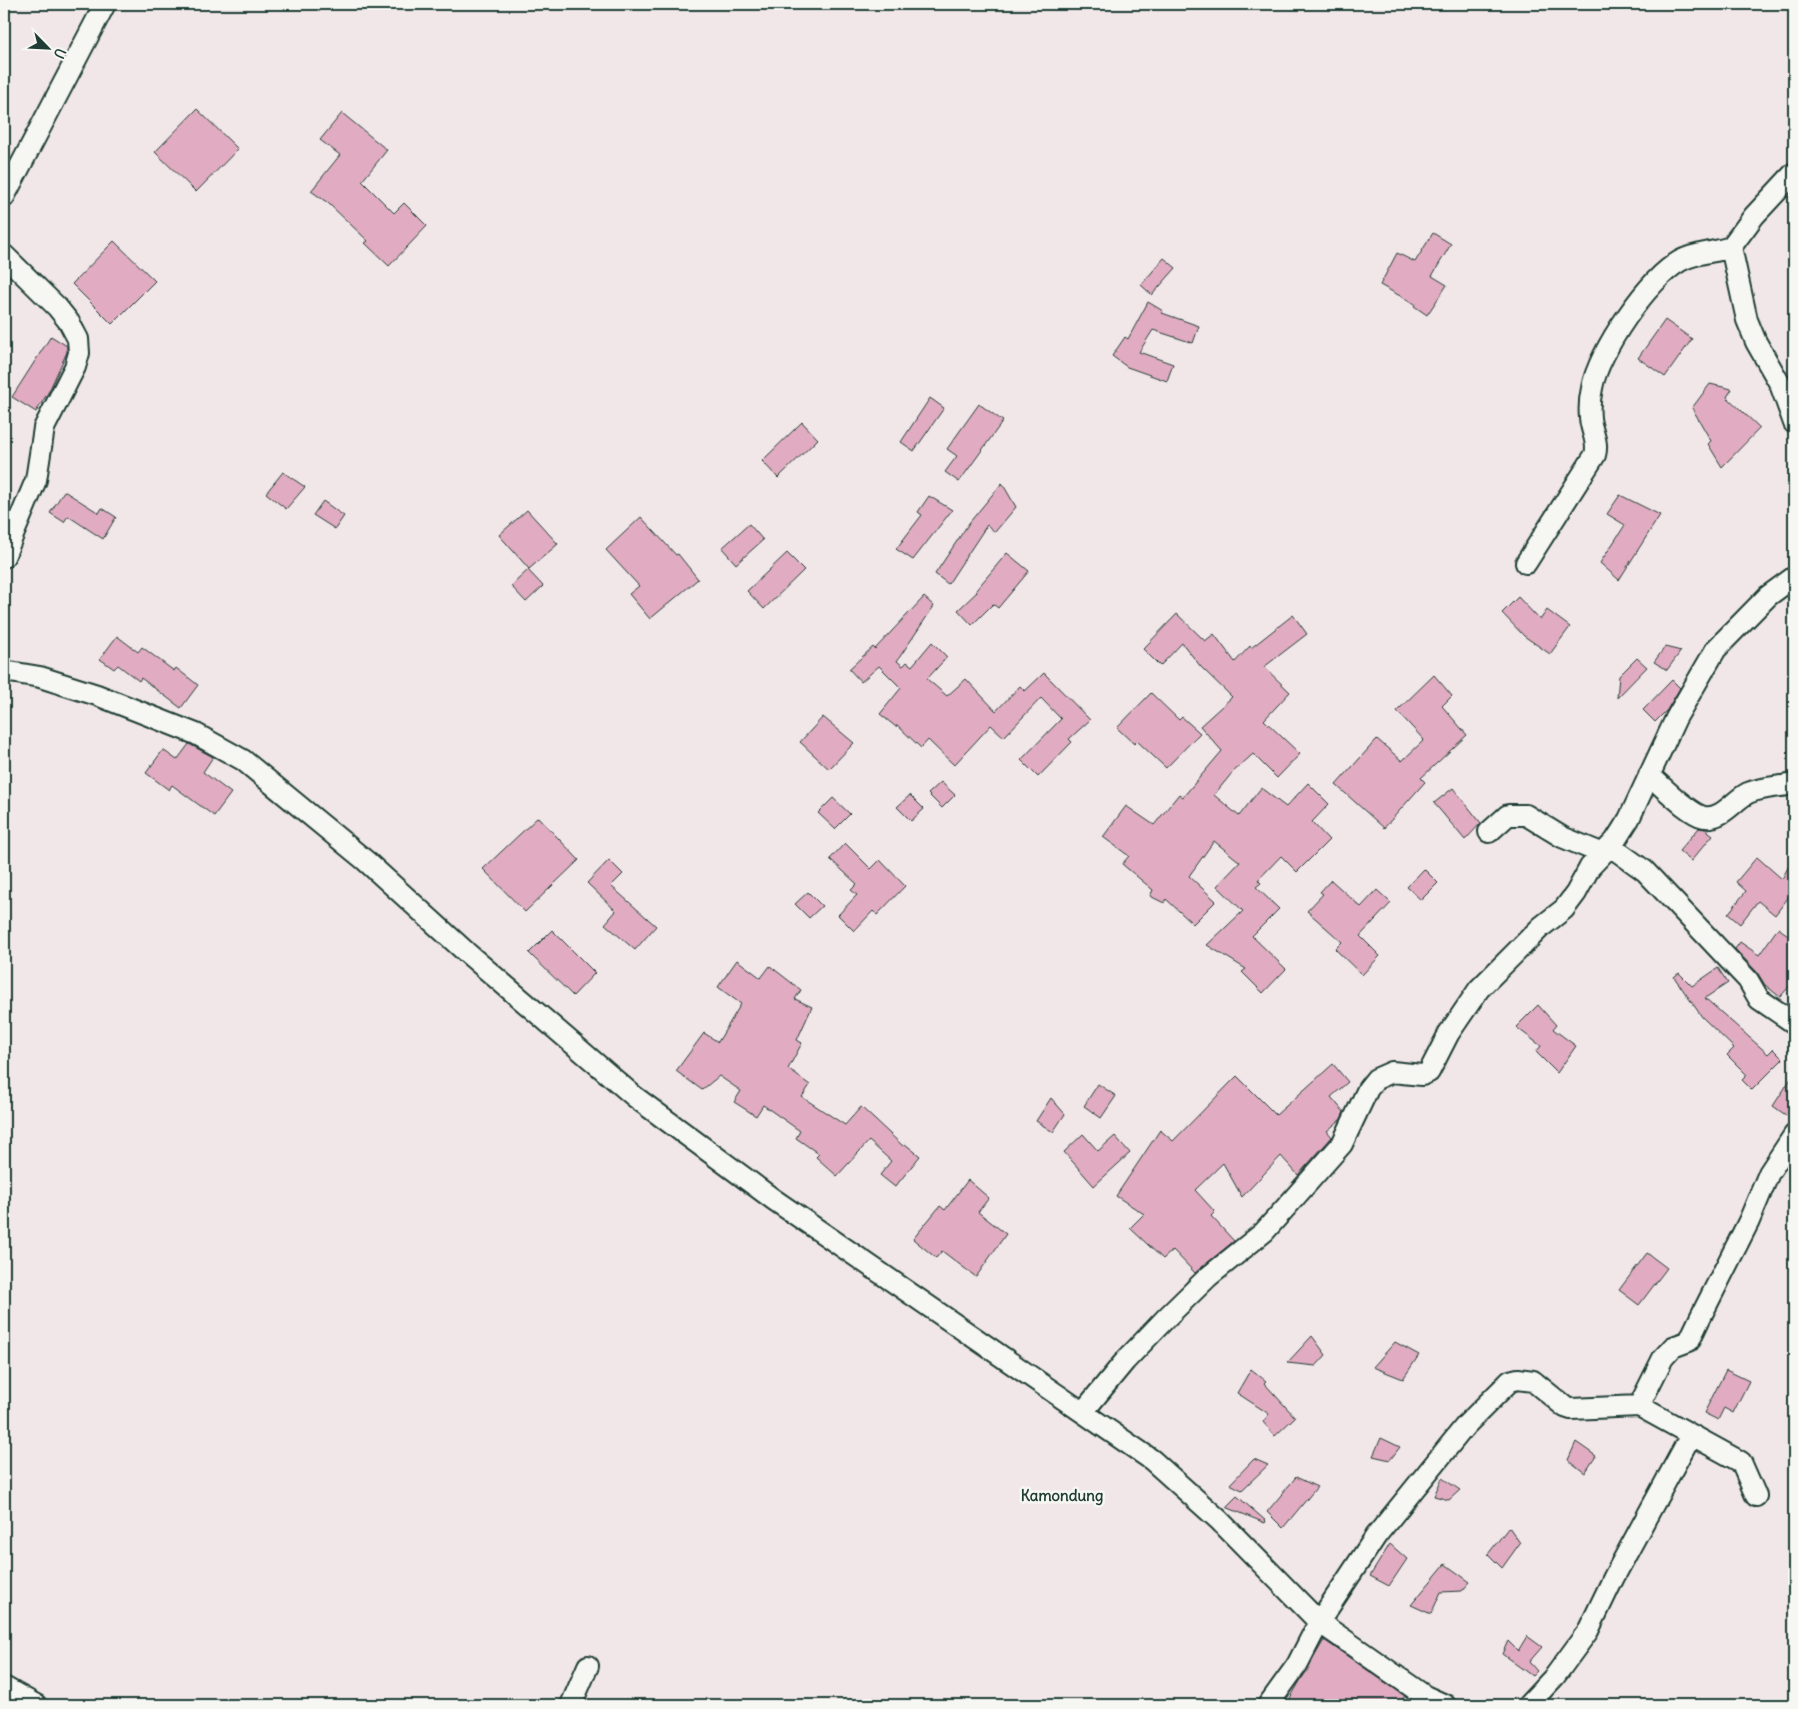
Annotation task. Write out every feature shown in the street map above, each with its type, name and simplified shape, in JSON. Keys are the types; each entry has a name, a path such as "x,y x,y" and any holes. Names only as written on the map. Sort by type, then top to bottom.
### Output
{"street":[{"path":"4,197 106,4"},
{"path":"1526,563 1595,455 1598,447 1590,420 1592,385 1613,338 1649,289 1679,262 1698,253 1731,247 1754,216 1794,173"},
{"path":"1731,247 1748,320 1756,342 1780,384 1794,423"},
{"path":"4,255 57,306 69,322 78,339 79,353 75,367 44,428 36,480 4,557"},
{"path":"1083,1412 1125,1361 1167,1317 1208,1277 1264,1232 1342,1144 1368,1089 1376,1079 1392,1072 1416,1075 1429,1072 1449,1034 1479,989 1541,927 1564,909 1629,819 1648,775 1691,688 1716,649 1768,596 1794,577"},
{"path":"5,667 97,695 196,734 243,760 366,862 466,952 635,1097 773,1199 1152,1460 1219,1520 1319,1622 1425,1696 1445,1705"},
{"path":"1648,775 1695,814 1705,817 1714,816 1727,810 1749,793 1794,784"},
{"path":"1489,832 1508,816 1526,815 1562,837 1605,850 1645,871 1748,980 1759,998 1794,1023"},
{"path":"1639,1406 1669,1350 1689,1341 1694,1334 1700,1318 1749,1222 1768,1173 1794,1135"},
{"path":"1268,1705 1297,1665 1319,1622 1376,1536 1466,1424 1510,1381 1533,1380 1565,1407 1571,1409 1639,1406 1741,1462 1756,1496"},
{"path":"1528,1705 1555,1676 1588,1631 1614,1577 1691,1435"},
{"path":"571,1705 588,1666"},
{"path":"4,1687 36,1705"}],"building":[{"path":"197,109 238,149 196,192 155,152"},
{"path":"342,113 387,150 362,181 394,213 404,203 427,226 389,266 365,243 368,241 328,203 311,191 340,155 320,140"},
{"path":"1433,233 1451,244 1432,276 1447,285 1427,315 1414,306 1415,304 1380,285 1397,253 1415,262"},
{"path":"114,241 155,281 112,324 72,284"},
{"path":"1164,258 1176,268 1152,295 1141,285"},
{"path":"1148,302 1163,311 1162,313 1199,326 1193,343 1153,330 1139,352 1173,364 1167,381 1127,367 1112,356 1125,337 1128,339"},
{"path":"1665,320 1692,339 1665,377 1638,358"},
{"path":"51,336 67,346 67,352 49,391 36,412 12,397"},
{"path":"1710,384 1732,389 1727,397 1760,428 1722,467 1708,444 1711,441 1692,408"},
{"path":"930,398 944,408 914,451 901,442"},
{"path":"979,404 1003,421 959,482 945,472 957,456 947,449"},
{"path":"802,422 818,439 778,478 762,461"},
{"path":"283,472 305,487 286,509 266,493"},
{"path":"1002,483 1016,507 995,532 987,525 948,584 935,574 969,523"},
{"path":"64,491 99,513 102,508 116,517 103,539 68,516 64,522 50,513"},
{"path":"1620,495 1660,515 1619,580 1600,563 1625,525 1607,514"},
{"path":"929,496 952,510 913,560 896,549 922,515 918,512"},
{"path":"323,501 344,516 335,529 313,515"},
{"path":"527,510 558,544 529,569 499,535"},
{"path":"641,517 676,555 678,554 698,579 650,619 629,594 639,586 606,550"},
{"path":"749,524 763,540 736,564 722,548"},
{"path":"787,553 804,570 764,609 747,591"},
{"path":"1007,553 1029,571 998,608 993,604 972,625 958,610 977,592 976,590"},
{"path":"528,570 543,586 526,602 511,586"},
{"path":"924,597 934,606 897,661 903,666 907,662 912,666 932,642 947,657 927,679 947,696 966,679 996,711 1020,686 1025,691 1044,673 1090,720 1069,739 1072,742 1038,777 1021,760 1061,719 1041,698 1004,737 991,725 954,765 928,740 921,748 897,725 896,727 880,714 901,688 879,666 861,682 849,669 873,647 875,649"},
{"path":"1518,597 1540,620 1547,610 1570,627 1550,654 1524,636 1502,613"},
{"path":"1177,614 1205,641 1214,634 1235,662 1250,646 1251,648 1293,615 1307,634 1264,667 1290,692 1264,720 1300,754 1277,778 1253,754 1232,773 1214,795 1239,816 1261,788 1286,807 1308,783 1329,804 1312,822 1329,840 1297,872 1281,856 1258,880 1261,883 1256,887 1279,909 1252,936 1286,969 1263,993 1242,972 1246,969 1207,945 1243,911 1217,886 1240,862 1214,841 1189,876 1216,901 1193,924 1166,899 1164,903 1150,896 1153,890 1122,864 1129,856 1103,837 1126,806 1154,825 1179,794 1183,797 1222,751 1200,726 1232,697 1201,667 1182,643 1160,666 1143,649"},
{"path":"117,636 138,652 142,647 174,671 176,668 198,685 181,708 141,678 139,681 118,665 114,669 100,659"},
{"path":"1665,647 1681,651 1667,670 1654,662"},
{"path":"1637,658 1647,667 1617,698 1619,676"},
{"path":"1434,675 1452,696 1442,706 1467,735 1421,778 1425,782 1384,828 1336,785 1377,739 1402,761 1424,740 1397,711"},
{"path":"1672,680 1680,688 1667,710 1655,722 1643,710"},
{"path":"1151,693 1179,720 1182,717 1200,733 1166,768 1137,741 1134,744 1117,728"},
{"path":"823,717 854,743 829,769 800,742"},
{"path":"189,744 213,757 203,772 231,793 214,816 172,785 169,790 146,773 163,750 177,760"},
{"path":"941,782 955,795 942,808 928,794"},
{"path":"1453,788 1481,823 1465,840 1434,803"},
{"path":"910,795 924,809 911,821 897,807"},
{"path":"833,798 850,814 835,829 818,813"},
{"path":"538,817 579,860 525,912 483,869"},
{"path":"1699,828 1705,829 1713,835 1691,861 1679,851"},
{"path":"845,843 871,869 880,860 905,886 877,915 873,911 854,931 838,915 857,895 851,890 857,884 830,859"},
{"path":"1794,856 1794,890 1775,915 1758,901 1740,924 1728,914 1746,891 1736,882 1757,857 1782,879"},
{"path":"609,860 623,874 611,886 656,926 635,950 605,924 616,911 587,883"},
{"path":"1424,869 1438,883 1421,900 1407,887"},
{"path":"1331,880 1361,907 1377,890 1391,903 1360,936 1380,956 1362,975 1335,949 1342,942 1307,911 1323,894 1320,892"},
{"path":"808,892 822,906 809,918 795,904"},
{"path":"1778,928 1794,939 1794,981 1780,997 1765,985 1757,972 1735,949 1740,942 1759,955"},
{"path":"552,930 595,973 573,996 529,953"},
{"path":"737,960 761,978 770,966 801,990 795,999 812,1007 797,1040 802,1043 788,1069 810,1085 802,1097 845,1125 861,1107 903,1146 905,1144 920,1156 895,1187 880,1175 891,1161 869,1141 837,1176 816,1157 819,1154 796,1138 800,1131 763,1105 756,1116 734,1102 741,1091 719,1076 702,1090 676,1071 704,1033 718,1042 741,1004 718,987"},
{"path":"1718,968 1728,983 1705,998 1768,1054 1773,1049 1783,1059 1752,1090 1742,1080 1747,1075 1727,1055 1734,1048 1702,1017 1674,977 1679,973 1692,986"},
{"path":"1538,1005 1556,1025 1553,1029 1576,1046 1557,1073 1536,1052 1541,1046 1516,1027"},
{"path":"1333,1064 1348,1082 1331,1097 1344,1112 1341,1119 1327,1131 1332,1137 1298,1175 1281,1156 1242,1197 1223,1163 1195,1190 1215,1212 1211,1216 1234,1241 1195,1273 1173,1250 1163,1259 1130,1228 1144,1214 1116,1196 1160,1130 1173,1141 1237,1076 1276,1115"},
{"path":"1794,1074 1794,1121 1773,1106"},
{"path":"1098,1084 1116,1096 1101,1118 1084,1106"},
{"path":"1051,1098 1065,1114 1053,1132 1036,1121"},
{"path":"1083,1134 1098,1151 1115,1136 1130,1153 1094,1186 1064,1152"},
{"path":"968,1180 989,1198 978,1212 1006,1234 976,1277 942,1251 936,1258 913,1239 940,1206 945,1210"},
{"path":"1647,1253 1667,1268 1639,1305 1619,1290"},
{"path":"1312,1336 1326,1355 1316,1366 1287,1363"},
{"path":"1395,1342 1419,1355 1403,1379 1373,1367"},
{"path":"1251,1369 1266,1381 1264,1383 1295,1417 1275,1436 1263,1422 1269,1414 1237,1393"},
{"path":"1726,1370 1749,1381 1733,1413 1724,1408 1718,1420 1704,1413"},
{"path":"1381,1438 1400,1447 1390,1460 1373,1456"},
{"path":"1576,1442 1596,1456 1585,1473 1568,1460"},
{"path":"1254,1459 1268,1465 1242,1490 1230,1484"},
{"path":"1296,1477 1317,1487 1283,1528 1267,1512"},
{"path":"1442,1478 1460,1490 1449,1500 1434,1496"},
{"path":"1237,1496 1266,1521 1265,1523 1226,1507"},
{"path":"1509,1527 1520,1543 1502,1568 1488,1554"},
{"path":"1390,1544 1407,1559 1389,1586 1370,1576"},
{"path":"1445,1564 1470,1582 1462,1591 1441,1592 1431,1614 1411,1605"},
{"path":"1527,1636 1542,1647 1529,1662 1537,1671 1532,1676 1502,1654 1508,1641 1518,1651"},
{"path":"1324,1640 1405,1696 1398,1705 1286,1705"}],"district":[{"name":"Kamondung","path":"1062,1495"}]}
